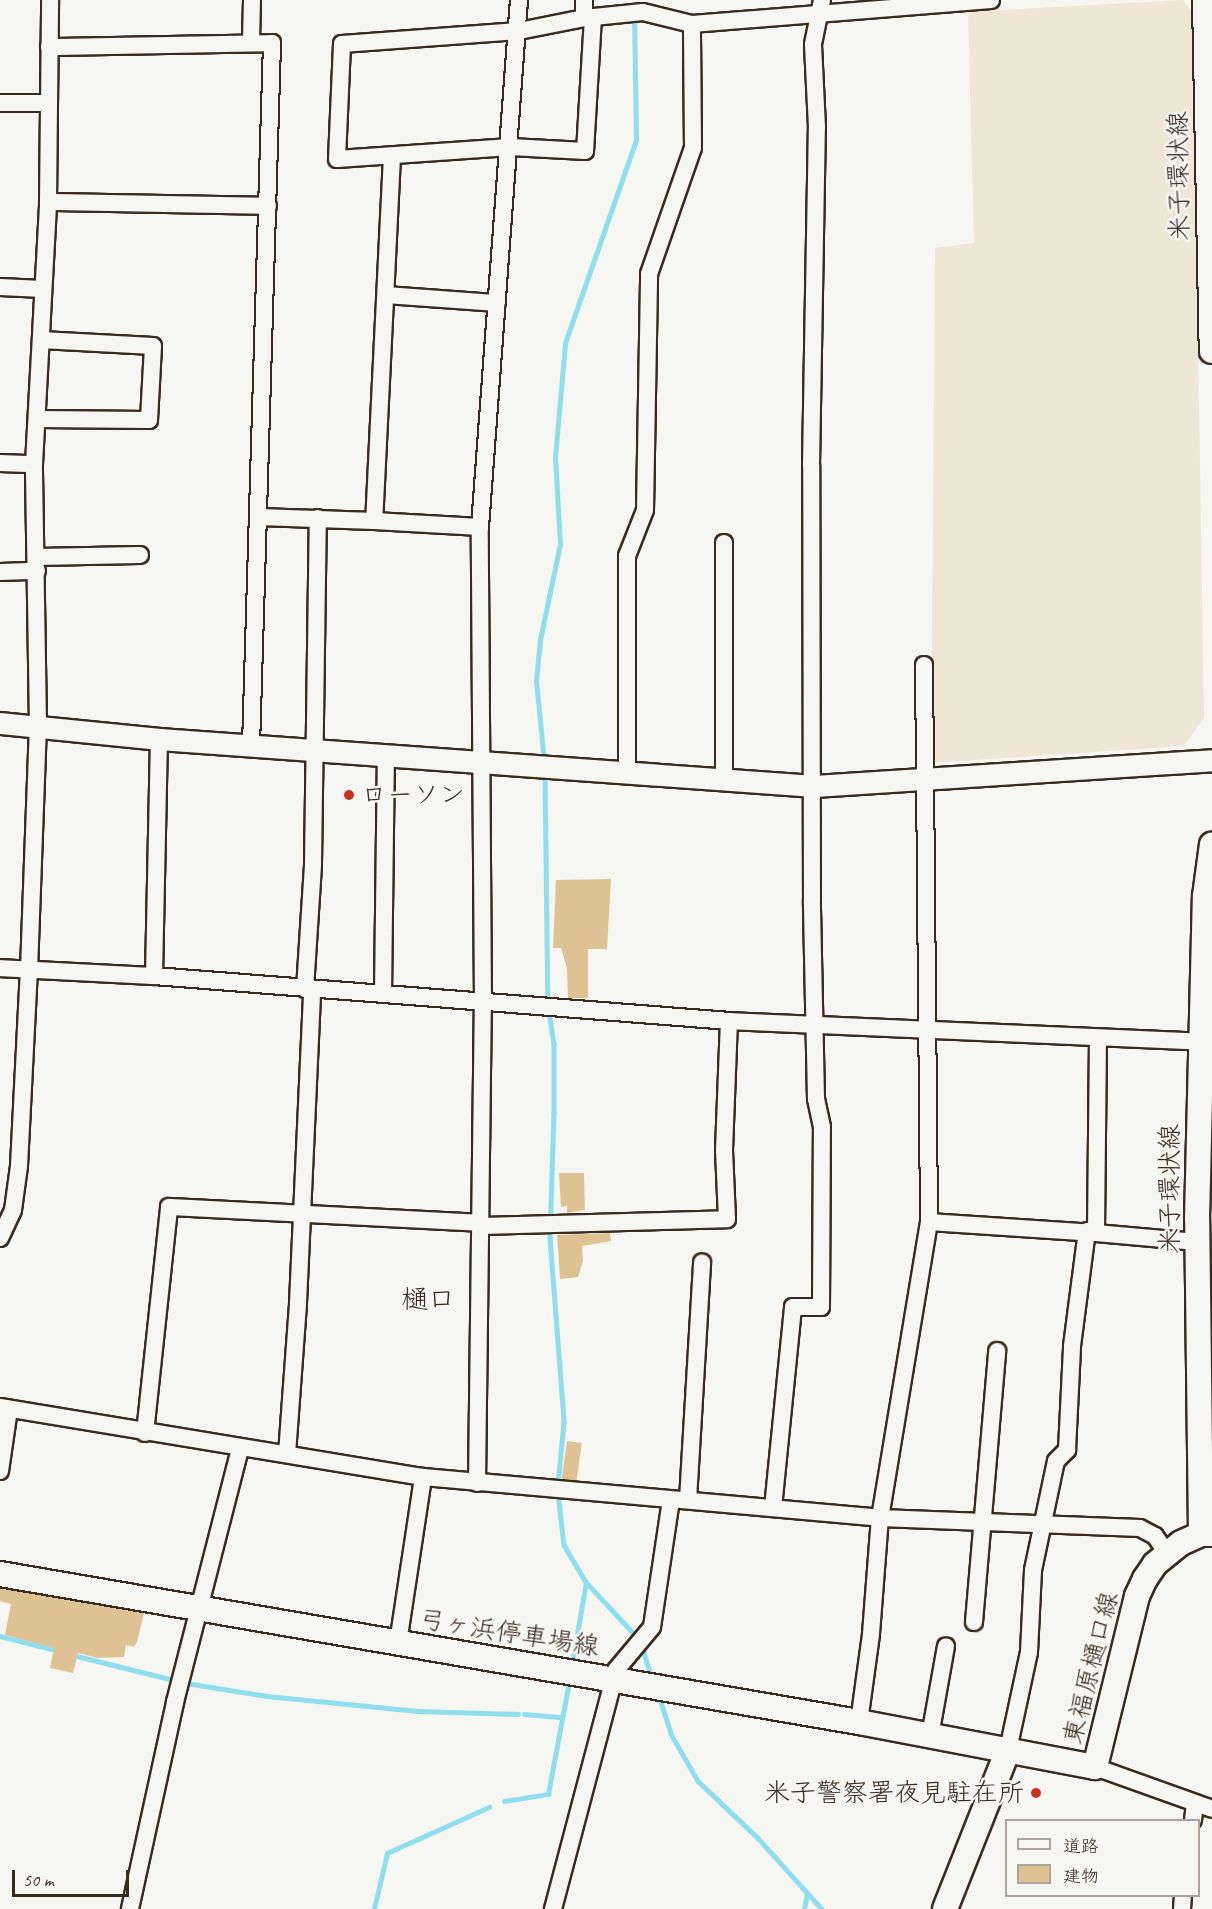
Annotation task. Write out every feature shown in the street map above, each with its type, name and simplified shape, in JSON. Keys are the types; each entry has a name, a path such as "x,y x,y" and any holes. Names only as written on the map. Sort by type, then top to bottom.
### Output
{"main road":[{"name":"米子環状線","path":"1205,0 1212,351"},
{"name":"米子環状線","path":"1206,1534 1202,1227 1206,1042 1205,896 1212,844"},
{"name":"東福原樋口線","path":"1008,1750 1095,1767 1137,1596 1155,1564 1167,1553 1206,1534"},
{"name":"弓ヶ浜停車場線","path":"0,1574 613,1679 1008,1750"},
{"path":"945,1909 1008,1750"}],"street":[{"path":"0,1238 13,1210 19,1167 29,970 38,726 34,464 48,202 50,0"},
{"path":"251,42 252,0"},
{"path":"477,1483 483,1003 480,527 519,31 519,0"},
{"path":"584,0 588,17 585,151 510,147 337,159 342,44 519,31 588,17 643,12 692,24 822,6 991,0"},
{"path":"773,1508 793,1307 821,1306 822,1127 816,1099 817,1024 812,900 814,786 811,465 817,127 813,44 822,6"},
{"path":"627,772 627,556 645,510 649,274 693,148 692,24"},
{"path":"49,47 272,43 251,746"},
{"path":"0,103 48,103"},
{"path":"374,521 387,295 392,156"},
{"path":"48,202 268,207"},
{"path":"0,287 43,289"},
{"path":"387,295 498,303"},
{"path":"37,419 149,420 153,346 41,340"},
{"path":"0,463 34,464"},
{"path":"259,517 480,527"},
{"path":"287,1454 302,1214 315,750 318,518"},
{"path":"724,543 724,779"},
{"path":"0,572 36,564 140,555"},
{"path":"859,1722 871,1634 880,1518 929,1222 924,665"},
{"path":"0,723 159,739 814,786 1212,760"},
{"path":"154,976 159,739"},
{"path":"382,994 386,756"},
{"path":"0,968 154,976 729,1021 1206,1042"},
{"path":"145,1433 169,1208 481,1225 727,1219 724,1150 729,1021"},
{"path":"1008,1750 1029,1652 1033,1570 1056,1461 1067,1450 1072,1346 1091,1232 1098,1039"},
{"path":"929,1222 1091,1232 1202,1227"},
{"path":"553,1909 613,1679 631,1648 652,1627 680,1500 702,1262"},
{"path":"974,1622 997,1351"},
{"path":"0,1471 5,1408 145,1433 423,1477 477,1483 880,1518 1043,1527 1140,1528 1155,1536 1167,1553"},
{"path":"130,1909 240,1448"},
{"path":"398,1643 423,1477"},
{"path":"930,1736 946,1646"},
{"path":"1095,1767 1212,1809"},
{"path":"1193,1819 1195,1803"}],"shaded area":[{"path":"1183,0 1193,13 1204,718 1184,746 931,763 935,248 974,243 968,12"}],"building":[{"path":"611,879 607,949 588,949 588,998 568,998 567,968 561,948 553,948 556,880"},
{"path":"559,1173 584,1173 585,1210 567,1213 567,1206 561,1207"},
{"path":"610,1233 611,1241 582,1246 583,1261 578,1277 560,1279 557,1235"},
{"path":"567,1441 582,1443 577,1481 562,1479"},
{"path":"0,1588 144,1613 137,1642 134,1647 126,1645 124,1657 98,1658 78,1653 73,1673 50,1668 54,1648 5,1635 11,1604 0,1601"}],"waterway":[{"path":"544,761 536,681 540,640 560,544 555,458 565,343 636,140 634,17"},
{"path":"545,772 548,1003"},
{"path":"549,1012 554,1044 550,1238 564,1422 558,1485"},
{"path":"558,1493 564,1545 586,1582 637,1637"},
{"path":"572,1663 586,1582"},
{"path":"0,1636 59,1651"},
{"path":"642,1647 652,1677"},
{"path":"73,1655 186,1683 267,1696 417,1711 518,1714"},
{"path":"504,1801 548,1794 569,1682"},
{"path":"659,1696 671,1734 698,1781 758,1838 822,1909"},
{"path":"524,1714 562,1717"},
{"path":"374,1909 387,1853 489,1807"},
{"path":"804,1909 807,1893"}],"place":[{"name":"ローソン","path":"349,795"},
{"name":"米子警察署夜見駐在所","path":"1036,1793"}],"district":[{"name":"樋口","path":"428,1300"}]}
